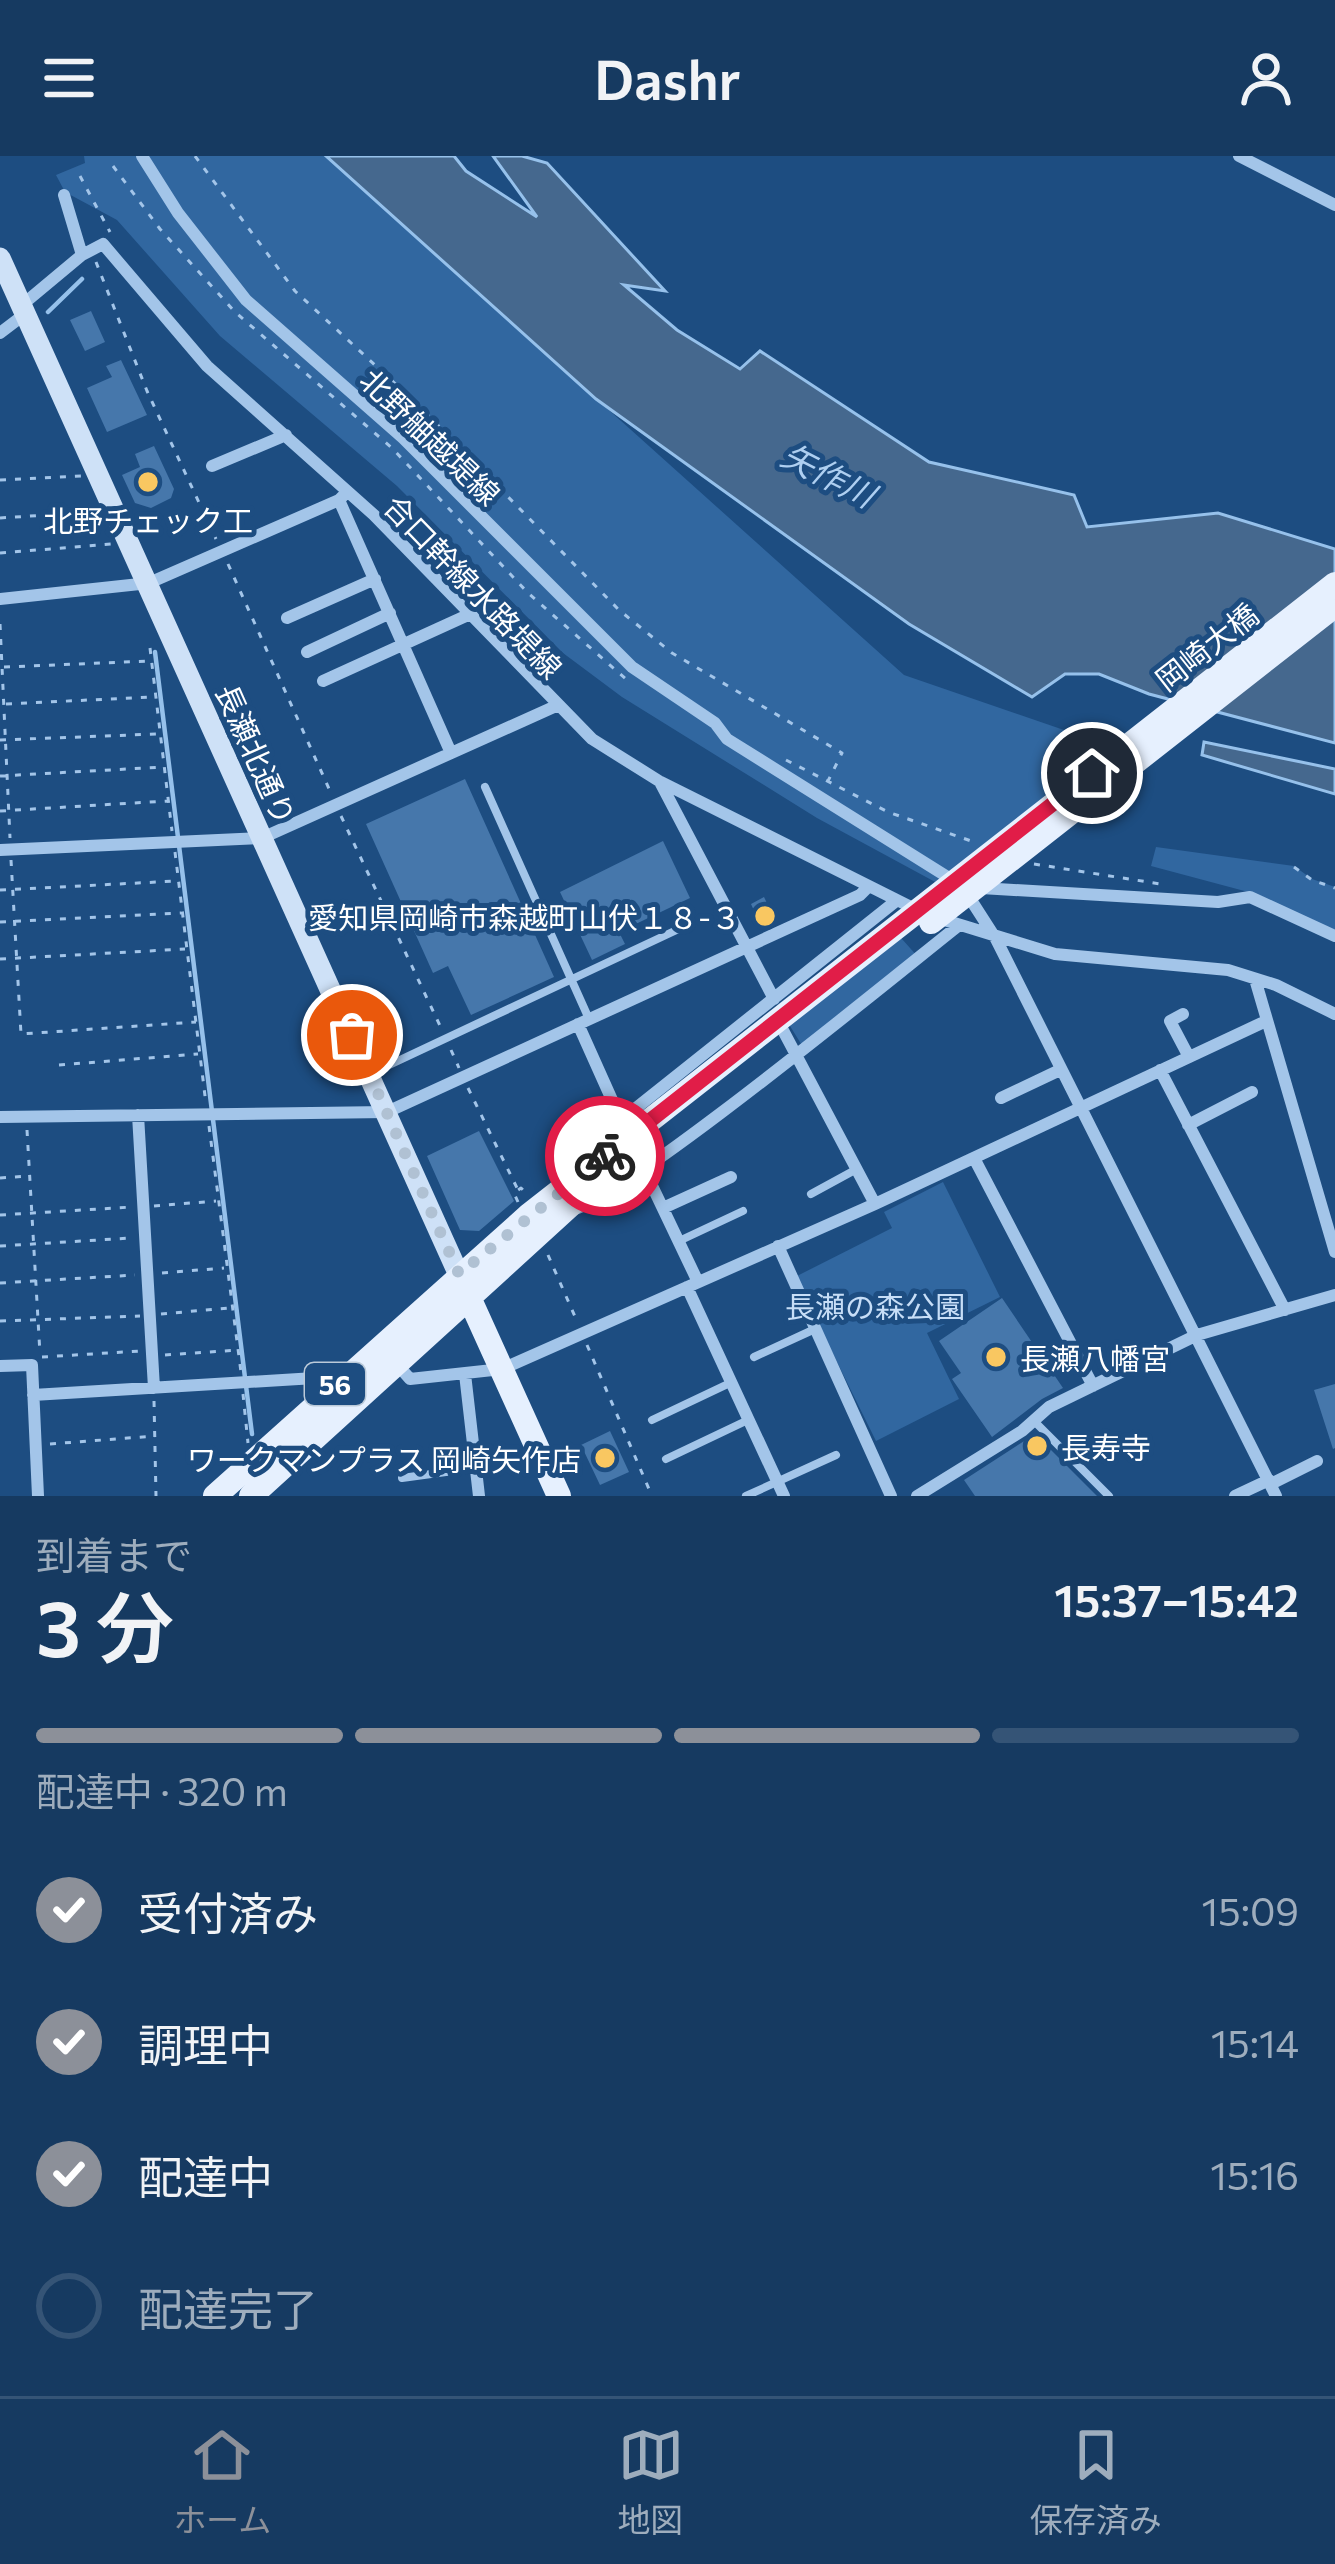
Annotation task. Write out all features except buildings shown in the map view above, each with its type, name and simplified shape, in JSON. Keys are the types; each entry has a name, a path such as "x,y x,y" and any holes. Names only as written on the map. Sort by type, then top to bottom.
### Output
{"main road":[{"name":"岡崎大橋","path":"724,1073 995,850 1335,584"},
{"name":"岡崎大橋","path":"724,1073 1335,605"},
{"path":"464,1285 525,1205 724,1073"},
{"path":"464,1285 563,1209 724,1073"},
{"path":"464,1285 559,1496"},
{"name":"56","path":"255,1495 396,1362 464,1285"},
{"name":"56","path":"214,1496 334,1385 464,1285"}],"street":[{"name":"北野舳越堤線","path":"142,156 178,213 247,300 391,427 632,667 715,723 727,739 962,886"},
{"path":"1239,156 1335,205"},
{"path":"0,333 92,249 64,195"},
{"name":"合口幹線水路堤線","path":"92,249 343,496 374,515 592,740 659,781 896,902 996,938"},
{"name":"長瀬北通り","path":"0,258 464,1285"},
{"path":"212,466 286,435"},
{"path":"0,599 149,583 343,496 452,753"},
{"path":"287,618 375,579"},
{"path":"307,652 390,613"},
{"path":"323,681 468,615"},
{"path":"5,850 262,838 556,706"},
{"path":"659,781 874,1204"},
{"path":"962,886 1218,902 1250,897 1335,936"},
{"path":"962,886 996,938 1272,1487"},
{"path":"0,1117 387,1112 860,895 868,887"},
{"path":"525,1205 621,1120 896,902"},
{"path":"563,1209 582,1211 645,1171 958,926"},
{"path":"996,938 1054,954 1228,970 1335,1014"},
{"path":"1255,979 1335,1252"},
{"path":"1183,1014 1170,1021 1189,1057"},
{"path":"583,1022 621,1120"},
{"path":"396,1362 410,1379 502,1369 874,1204 1266,1022"},
{"path":"1001,1098 1060,1070"},
{"path":"1160,1070 1285,1310"},
{"path":"1188,1125 1252,1092"},
{"path":"138,1115 154,1388"},
{"path":"974,1158 1093,1386"},
{"path":"645,1171 678,1241 730,1383 780,1489"},
{"path":"663,1208 731,1177"},
{"path":"778,1246 891,1496"},
{"path":"917,1496 957,1474 1049,1407 1197,1335 1335,1295"},
{"path":"0,1366 32,1365 38,1496"},
{"path":"465,1373 478,1496"},
{"path":"33,1394 315,1378 334,1385"},
{"path":"1235,1496 1272,1487 1317,1461"}],"lane":[{"path":"485,787 571,982 583,1022"},
{"path":"370,1075 683,928"},
{"path":"811,1194 857,1169"},
{"path":"678,1241 743,1211"},
{"path":"754,1357 815,1329"},
{"path":"652,1420 730,1383"},
{"path":"666,1459 748,1420"},
{"path":"1033,1420 1109,1496"},
{"path":"746,1496 780,1489 836,1455"},
{"path":"402,1478 475,1468"}],"path":[{"path":"195,156 295,291 416,403 619,610 672,653 842,753 828,782"},
{"path":"113,166 160,230 235,312 392,448 528,593 640,688"},
{"path":"80,176 110,231 92,249 147,391 436,1016"},
{"path":"391,427 416,403"},
{"path":"0,480 89,475"},
{"path":"0,518 105,511"},
{"path":"0,553 120,544"},
{"path":"0,624 9,811 5,850 13,889 21,1034 196,1022"},
{"path":"150,648 241,1373"},
{"path":"2,667 149,661"},
{"path":"4,705 154,697"},
{"path":"3,740 158,734"},
{"path":"771,752 888,812 995,850"},
{"path":"0,776 165,767"},
{"path":"0,794 8,794"},
{"path":"0,811 169,801"},
{"path":"1031,863 1183,887"},
{"path":"1294,867 1335,888"},
{"path":"0,890 179,881"},
{"path":"0,922 182,913"},
{"path":"0,959 187,948"},
{"path":"59,1065 200,1054"},
{"path":"463,1077 518,1190"},
{"path":"26,1117 40,1357 238,1350"},
{"path":"0,1178 29,1176"},
{"path":"518,1190 521,1188 525,1205"},
{"path":"518,1190 514,1192 525,1205"},
{"path":"0,1215 218,1201"},
{"path":"0,1246 145,1237"},
{"path":"548,1255 652,1496"},
{"path":"0,1282 226,1268"},
{"path":"0,1321 231,1308"},
{"path":"154,1388 156,1496"},
{"path":"243,1396 248,1443"},
{"path":"36,1445 154,1436"}],"green space":[{"path":"84,156 326,156 904,675 1122,750 950,890 817,818 622,697 563,653 397,486 220,336 117,220 65,192 56,175 85,163"},
{"path":"1156,847 1294,866 1335,887 1335,932 1252,893 1151,866"},
{"path":"886,921 918,957 803,1047 777,1005"},
{"name":"長瀬の森公園","path":"943,1182 1000,1297 927,1333 959,1399 876,1441 795,1277 892,1228 884,1212"}],"water":[{"name":"矢作川","path":"326,156 454,156 466,171 537,217 493,156 522,156 547,163 665,291 624,285 677,330 740,369 760,351 929,462 1074,495 1087,527 1218,513 1335,549 1335,743 1149,694 1099,674 1065,674 1032,697 909,624 596,399"},
{"path":"1204,742 1335,769 1335,794 1202,755"}],"waterway":[{"path":"48,312 82,279"},
{"path":"155,652 252,1434"}],"way so far":[{"path":"352,1035 459,1274 605,1156"}],"place":[{"name":"北野チェック工","path":"148,482"},
{"name":"愛知県岡崎市森越町山伏１８‐３","path":"765,916"},
{"name":"長瀬八幡宮","path":"996,1357"},
{"name":"長寿寺","path":"1037,1446"},
{"name":"ワークマンプラス 岡崎矢作店","path":"605,1458"}],"route":[{"path":"605,1156 1092,773"}]}
